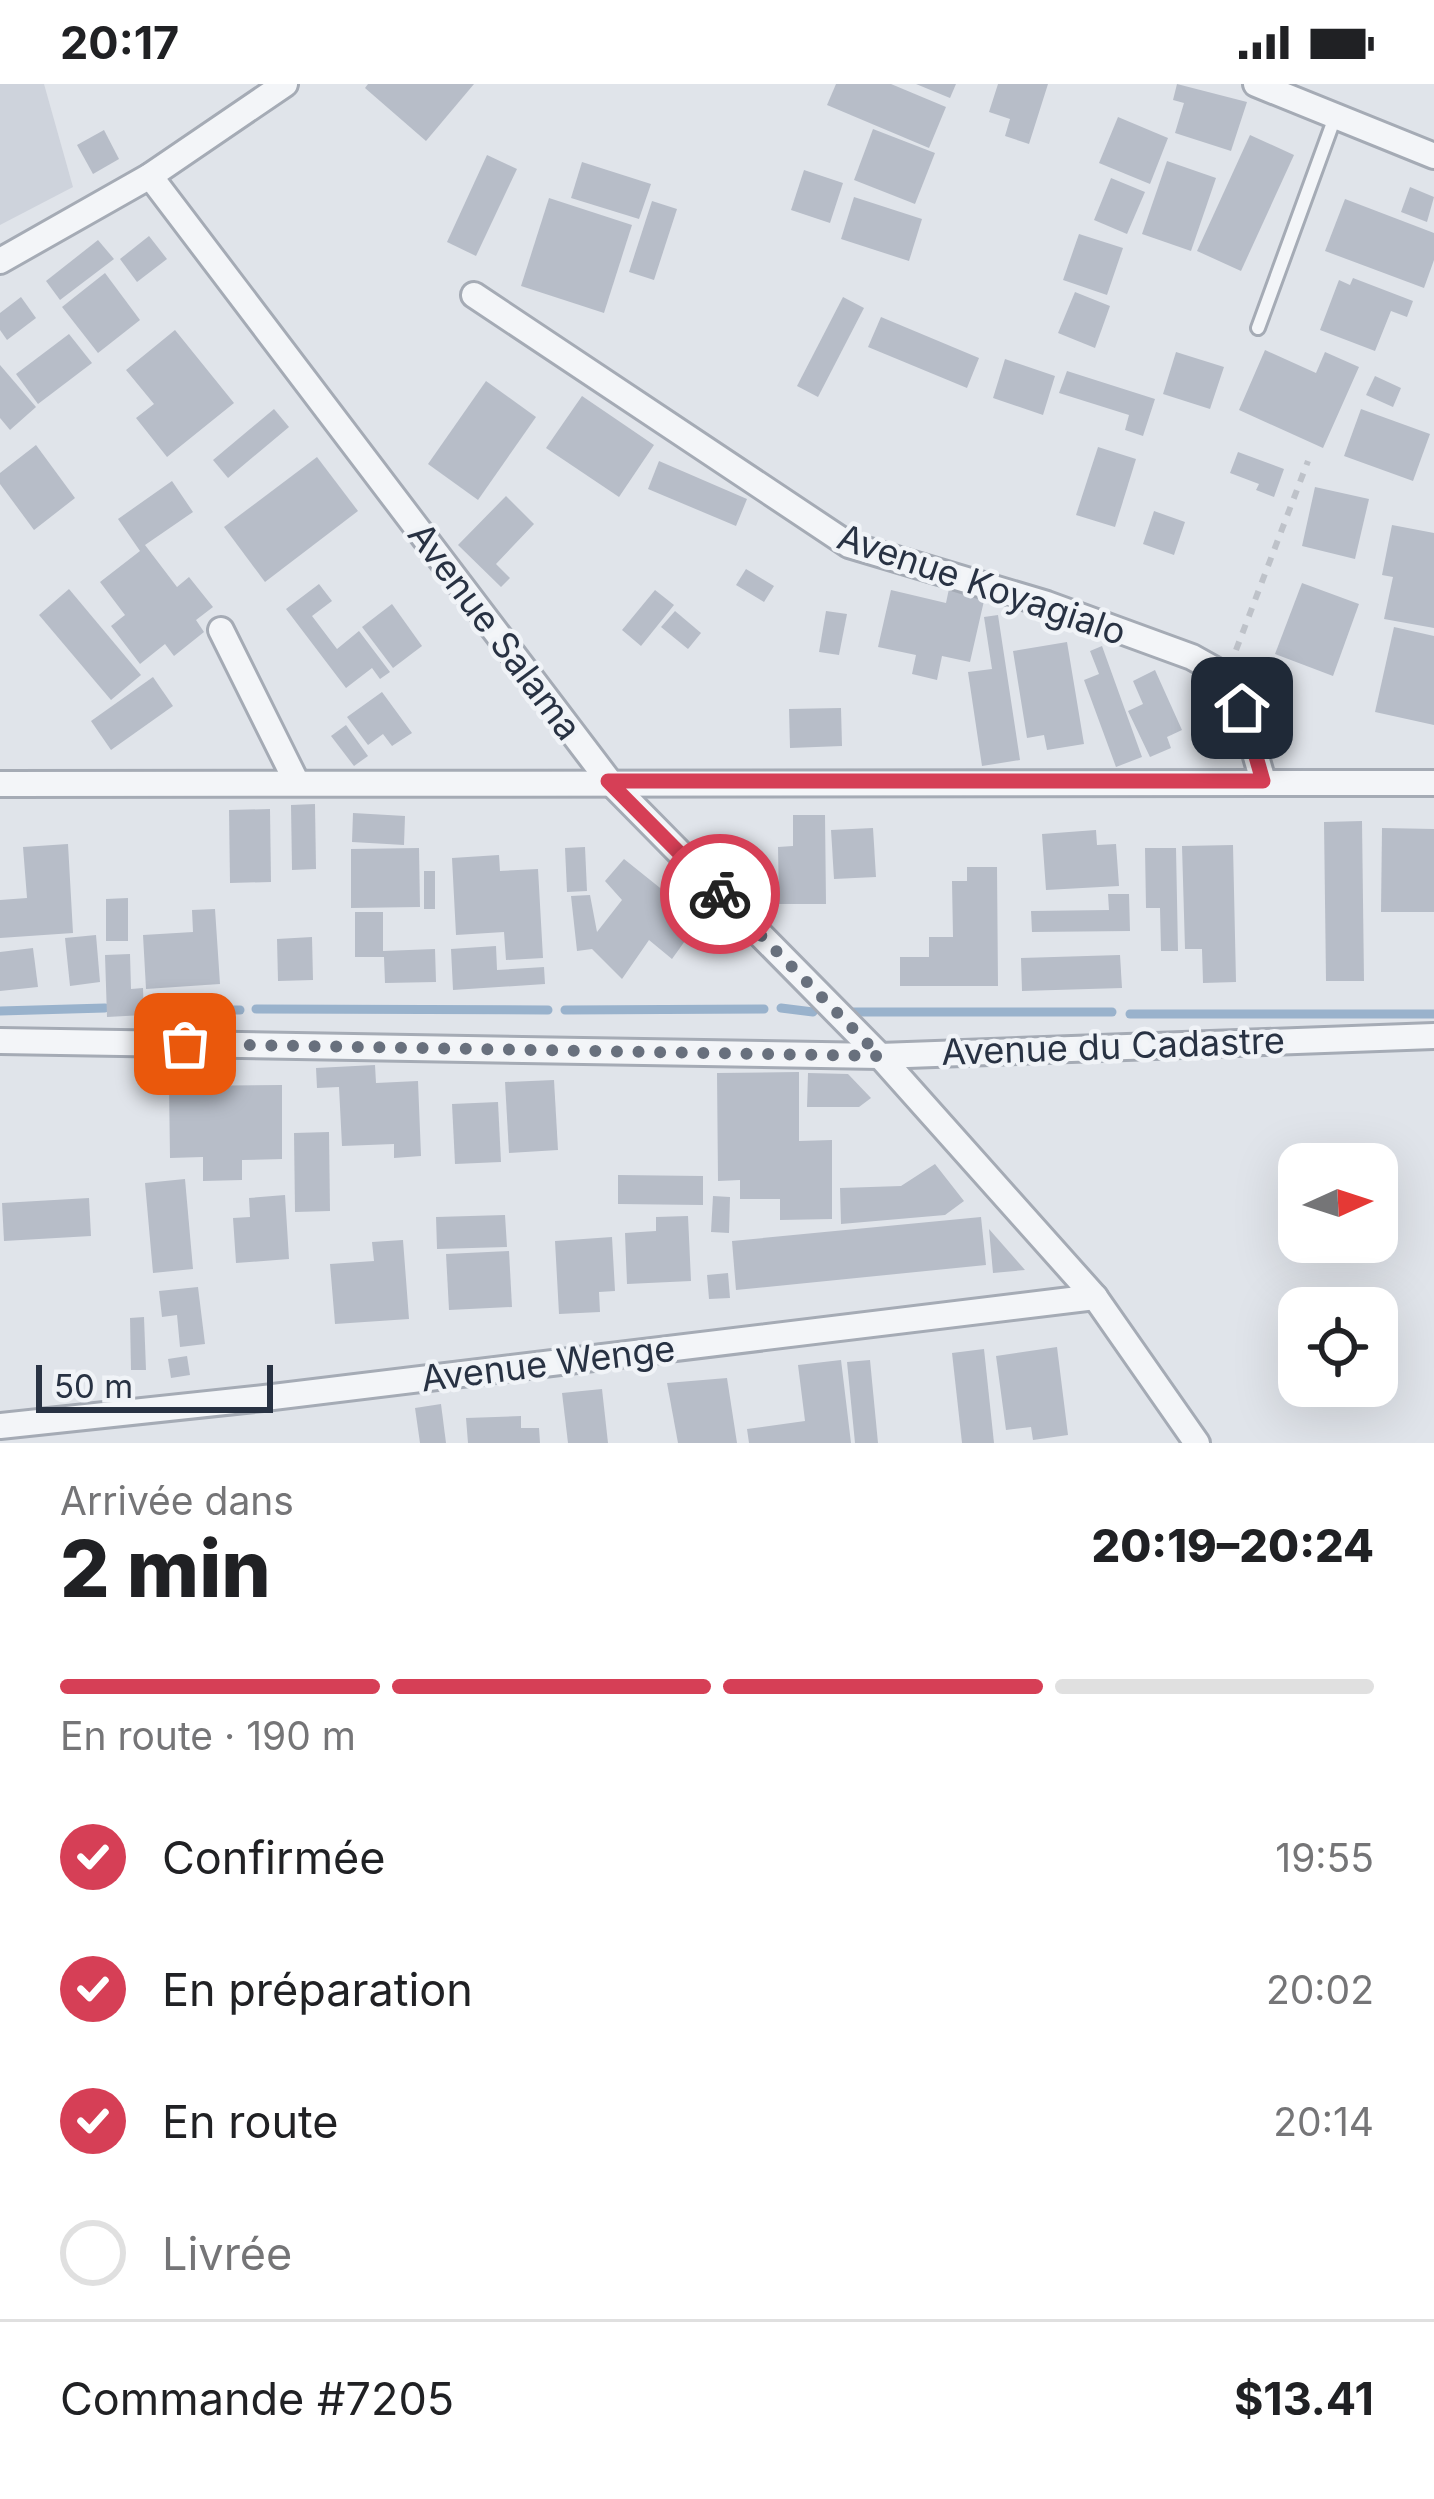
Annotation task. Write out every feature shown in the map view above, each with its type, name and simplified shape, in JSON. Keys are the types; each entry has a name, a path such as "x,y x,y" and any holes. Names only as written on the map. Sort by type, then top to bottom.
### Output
{"street":[{"path":"0,261 150,176 285,84"},
{"path":"1256,84 1434,156"},
{"name":"Avenue Salama","path":"150,176 608,781 880,1056 1095,1297 1197,1443"},
{"name":"Avenue Koyagialo","path":"474,295 849,545 1047,604 1192,656 1226,676"},
{"path":"221,630 297,782"},
{"path":"1226,676 1242,708 1263,781"},
{"path":"0,784 1434,783"},
{"name":"Avenue du Cadastre","path":"0,1041 880,1056 1434,1036"},
{"name":"Avenue Wenge","path":"0,1426 1095,1297"}],"lane":[{"path":"1258,328 1335,117"}],"path":[{"path":"1226,676 1308,461"}],"shaded area":[{"path":"0,84 44,84 73,187 0,225"}],"building":[{"path":"368,84 474,84 426,141 365,88"},
{"path":"836,84 891,84 946,107 929,148 827,105"},
{"path":"916,84 956,84 950,98"},
{"path":"998,84 1048,84 1029,144 1005,136 1010,119 989,112"},
{"path":"1177,84 1247,102 1231,151 1175,133 1184,103 1173,100"},
{"path":"1118,117 1168,138 1150,184 1099,163"},
{"path":"873,129 935,153 915,204 854,180"},
{"path":"104,130 119,159 93,174 77,145"},
{"path":"1250,135 1294,155 1241,271 1197,251"},
{"path":"487,155 517,169 476,256 447,242"},
{"path":"1167,161 1216,178 1191,251 1142,234"},
{"path":"582,162 651,184 639,219 571,198"},
{"path":"804,170 843,183 830,223 791,210"},
{"path":"1111,178 1145,192 1127,234 1094,220"},
{"path":"1410,187 1434,197 1427,222 1401,212"},
{"path":"854,197 922,219 909,261 841,239"},
{"path":"549,198 632,225 604,313 521,286"},
{"path":"1345,199 1434,233 1434,260 1424,288 1325,251"},
{"path":"652,201 677,209 654,280 629,272"},
{"path":"1079,234 1123,248 1107,295 1063,280"},
{"path":"149,236 167,259 137,282 120,259"},
{"path":"98,240 114,259 60,300 46,281"},
{"path":"105,273 140,320 98,353 62,307"},
{"path":"1353,278 1413,301 1407,317 1391,311 1375,351 1320,330 1339,280 1350,285"},
{"path":"1075,292 1110,306 1095,348 1058,333"},
{"path":"21,297 36,318 7,340 0,330 0,313"},
{"path":"843,297 864,308 818,397 797,386"},
{"path":"881,317 979,358 967,388 868,347"},
{"path":"175,330 234,403 167,457 136,418 154,404 126,370"},
{"path":"69,334 92,363 38,404 16,374"},
{"path":"1265,350 1316,373 1325,352 1359,367 1323,448 1239,410"},
{"path":"1176,352 1224,367 1210,409 1163,394"},
{"path":"1005,359 1055,376 1043,415 993,398"},
{"path":"0,365 36,407 10,430 0,418"},
{"path":"1067,371 1155,399 1143,436 1125,430 1129,415 1059,393"},
{"path":"1375,376 1401,388 1393,407 1366,395"},
{"path":"486,381 536,417 478,500 428,464"},
{"path":"582,396 654,445 619,497 546,448"},
{"path":"274,409 289,427 228,478 213,460"},
{"path":"1361,409 1430,434 1413,481 1344,456"},
{"path":"36,445 75,498 34,530 0,484 0,473"},
{"path":"1098,447 1136,459 1115,527 1076,515"},
{"path":"1238,452 1284,469 1274,497 1256,490 1259,484 1230,473"},
{"path":"317,457 358,511 265,582 224,527"},
{"path":"659,461 747,499 736,526 648,489"},
{"path":"172,481 193,512 145,545 177,587 189,577 213,607 196,620 204,632 174,656 165,644 140,664 111,626 125,615 100,582 140,551 118,519"},
{"path":"1315,487 1369,499 1355,559 1302,546"},
{"path":"506,496 534,524 496,564 510,578 501,587 458,545"},
{"path":"1154,511 1185,522 1174,555 1143,544"},
{"path":"1392,525 1434,533 1434,628 1384,619 1393,577 1382,575"},
{"path":"746,569 774,586 764,602 736,585"},
{"path":"1302,583 1359,604 1333,676 1275,654"},
{"path":"319,584 332,601 312,616 337,649 359,631 390,672 380,679 372,668 346,688 286,609"},
{"path":"950,584 986,592 970,662 942,656 937,680 912,674 916,655 878,647 891,590 946,603"},
{"path":"69,589 141,675 111,700 39,615"},
{"path":"655,590 674,605 641,646 622,630"},
{"path":"392,604 422,646 393,668 362,627"},
{"path":"675,611 701,633 688,649 661,627"},
{"path":"826,611 847,614 839,655 819,652"},
{"path":"998,615 1020,760 982,766 968,672 992,669 984,617"},
{"path":"1394,627 1434,636 1434,725 1375,712"},
{"path":"1067,642 1084,744 1047,750 1044,735 1027,738 1013,651"},
{"path":"1102,646 1142,757 1116,767 1084,680 1099,674 1090,651"},
{"path":"1155,670 1182,730 1167,737 1171,748 1150,757 1128,711 1143,704 1133,681"},
{"path":"153,677 173,706 111,750 91,721"},
{"path":"382,692 412,733 392,746 383,734 368,745 347,717"},
{"path":"841,708 842,746 790,748 789,709"},
{"path":"346,725 368,756 354,766 331,736"},
{"path":"315,804 316,869 292,870 291,805"},
{"path":"270,809 271,882 230,883 229,810"},
{"path":"353,813 405,816 404,845 352,842"},
{"path":"793,815 825,815 826,904 779,904 778,847 793,846"},
{"path":"1362,821 1364,981 1326,981 1324,822"},
{"path":"873,828 876,877 834,879 831,830"},
{"path":"1382,828 1434,829 1434,912 1381,912"},
{"path":"1096,830 1097,845 1116,844 1119,886 1046,890 1042,834"},
{"path":"68,844 73,933 0,938 0,900 27,898 23,847"},
{"path":"1233,845 1236,982 1203,983 1202,949 1185,949 1182,846"},
{"path":"585,847 587,891 567,892 565,848"},
{"path":"419,848 420,907 351,908 351,849"},
{"path":"1145,848 1176,848 1178,951 1161,951 1160,908 1146,908"},
{"path":"499,855 500,871 538,869 543,958 506,960 504,932 456,935 452,858"},
{"path":"624,859 700,920 672,959 649,940 622,979 592,949 577,951 571,896 590,895 597,932 622,900 605,881"},
{"path":"967,867 997,867 998,986 900,986 900,957 929,957 929,937 953,937 952,881 967,881"},
{"path":"424,871 435,871 435,909 424,909"},
{"path":"1108,894 1129,894 1130,931 1032,932 1031,911 1109,910"},
{"path":"128,898 128,941 106,941 106,899"},
{"path":"215,909 220,984 146,989 143,935 193,932 192,910"},
{"path":"355,912 383,912 383,951 435,949 436,982 385,983 384,957 355,957"},
{"path":"96,935 100,982 70,986 65,938"},
{"path":"312,937 313,980 278,981 277,939"},
{"path":"496,946 497,970 544,967 545,984 453,990 451,949"},
{"path":"33,948 38,987 0,991 0,952"},
{"path":"130,954 131,989 143,988 144,1015 107,1017 105,955"},
{"path":"1120,955 1122,988 1022,991 1021,958"},
{"path":"375,1065 376,1083 418,1081 421,1156 394,1158 394,1144 342,1146 339,1087 317,1088 316,1068"},
{"path":"799,1072 799,1141 832,1140 832,1219 780,1220 780,1199 740,1199 740,1180 718,1181 717,1073"},
{"path":"808,1073 848,1074 871,1098 859,1107 807,1107"},
{"path":"554,1080 558,1150 509,1153 505,1082"},
{"path":"282,1085 282,1159 242,1160 242,1180 203,1181 203,1157 170,1158 169,1086"},
{"path":"498,1102 501,1162 455,1164 452,1104"},
{"path":"329,1132 330,1211 295,1212 294,1133"},
{"path":"935,1164 964,1201 945,1215 841,1224 840,1188 901,1186"},
{"path":"618,1175 703,1176 703,1205 618,1204"},
{"path":"185,1179 193,1269 153,1273 145,1183"},
{"path":"285,1195 289,1259 236,1263 233,1218 250,1217 249,1198"},
{"path":"713,1196 730,1197 729,1233 711,1232"},
{"path":"89,1198 91,1236 4,1241 2,1203"},
{"path":"505,1215 507,1247 437,1249 436,1217"},
{"path":"688,1216 691,1281 627,1284 625,1233 656,1231 656,1217"},
{"path":"981,1217 986,1265 736,1290 732,1241"},
{"path":"989,1229 1025,1270 993,1273"},
{"path":"612,1237 615,1291 599,1292 600,1312 559,1314 555,1241"},
{"path":"403,1240 409,1319 335,1324 330,1264 374,1261 372,1242"},
{"path":"509,1251 512,1307 449,1310 446,1254"},
{"path":"728,1273 730,1298 709,1299 707,1275"},
{"path":"198,1287 205,1344 180,1347 177,1315 162,1317 159,1291"},
{"path":"144,1317 146,1370 131,1370 130,1318"},
{"path":"1057,1347 1068,1435 1033,1440 1031,1427 1006,1430 996,1356"},
{"path":"984,1349 994,1443 962,1443 952,1353"},
{"path":"187,1356 190,1375 171,1378 168,1359"},
{"path":"841,1360 851,1443 749,1443 747,1429 805,1421 798,1365"},
{"path":"870,1360 878,1443 855,1443 847,1362"},
{"path":"727,1378 737,1443 678,1443 667,1383"},
{"path":"602,1389 608,1443 568,1443 562,1393"},
{"path":"441,1404 446,1443 420,1443 415,1408"},
{"path":"521,1416 521,1428 539,1428 540,1443 468,1443 466,1418"}],"waterway":[{"path":"0,1011 105,1008"},
{"path":"781,1008 813,1012"},
{"path":"256,1009 548,1010"},
{"path":"565,1010 764,1009"},
{"path":"149,1010 240,1010"},
{"path":"854,1012 1112,1012"},
{"path":"1130,1014 1434,1014"}],"way so far":[{"path":"185,1044 880,1056 720,894"}],"route":[{"path":"720,894 608,781 1263,781 1242,708"}]}
